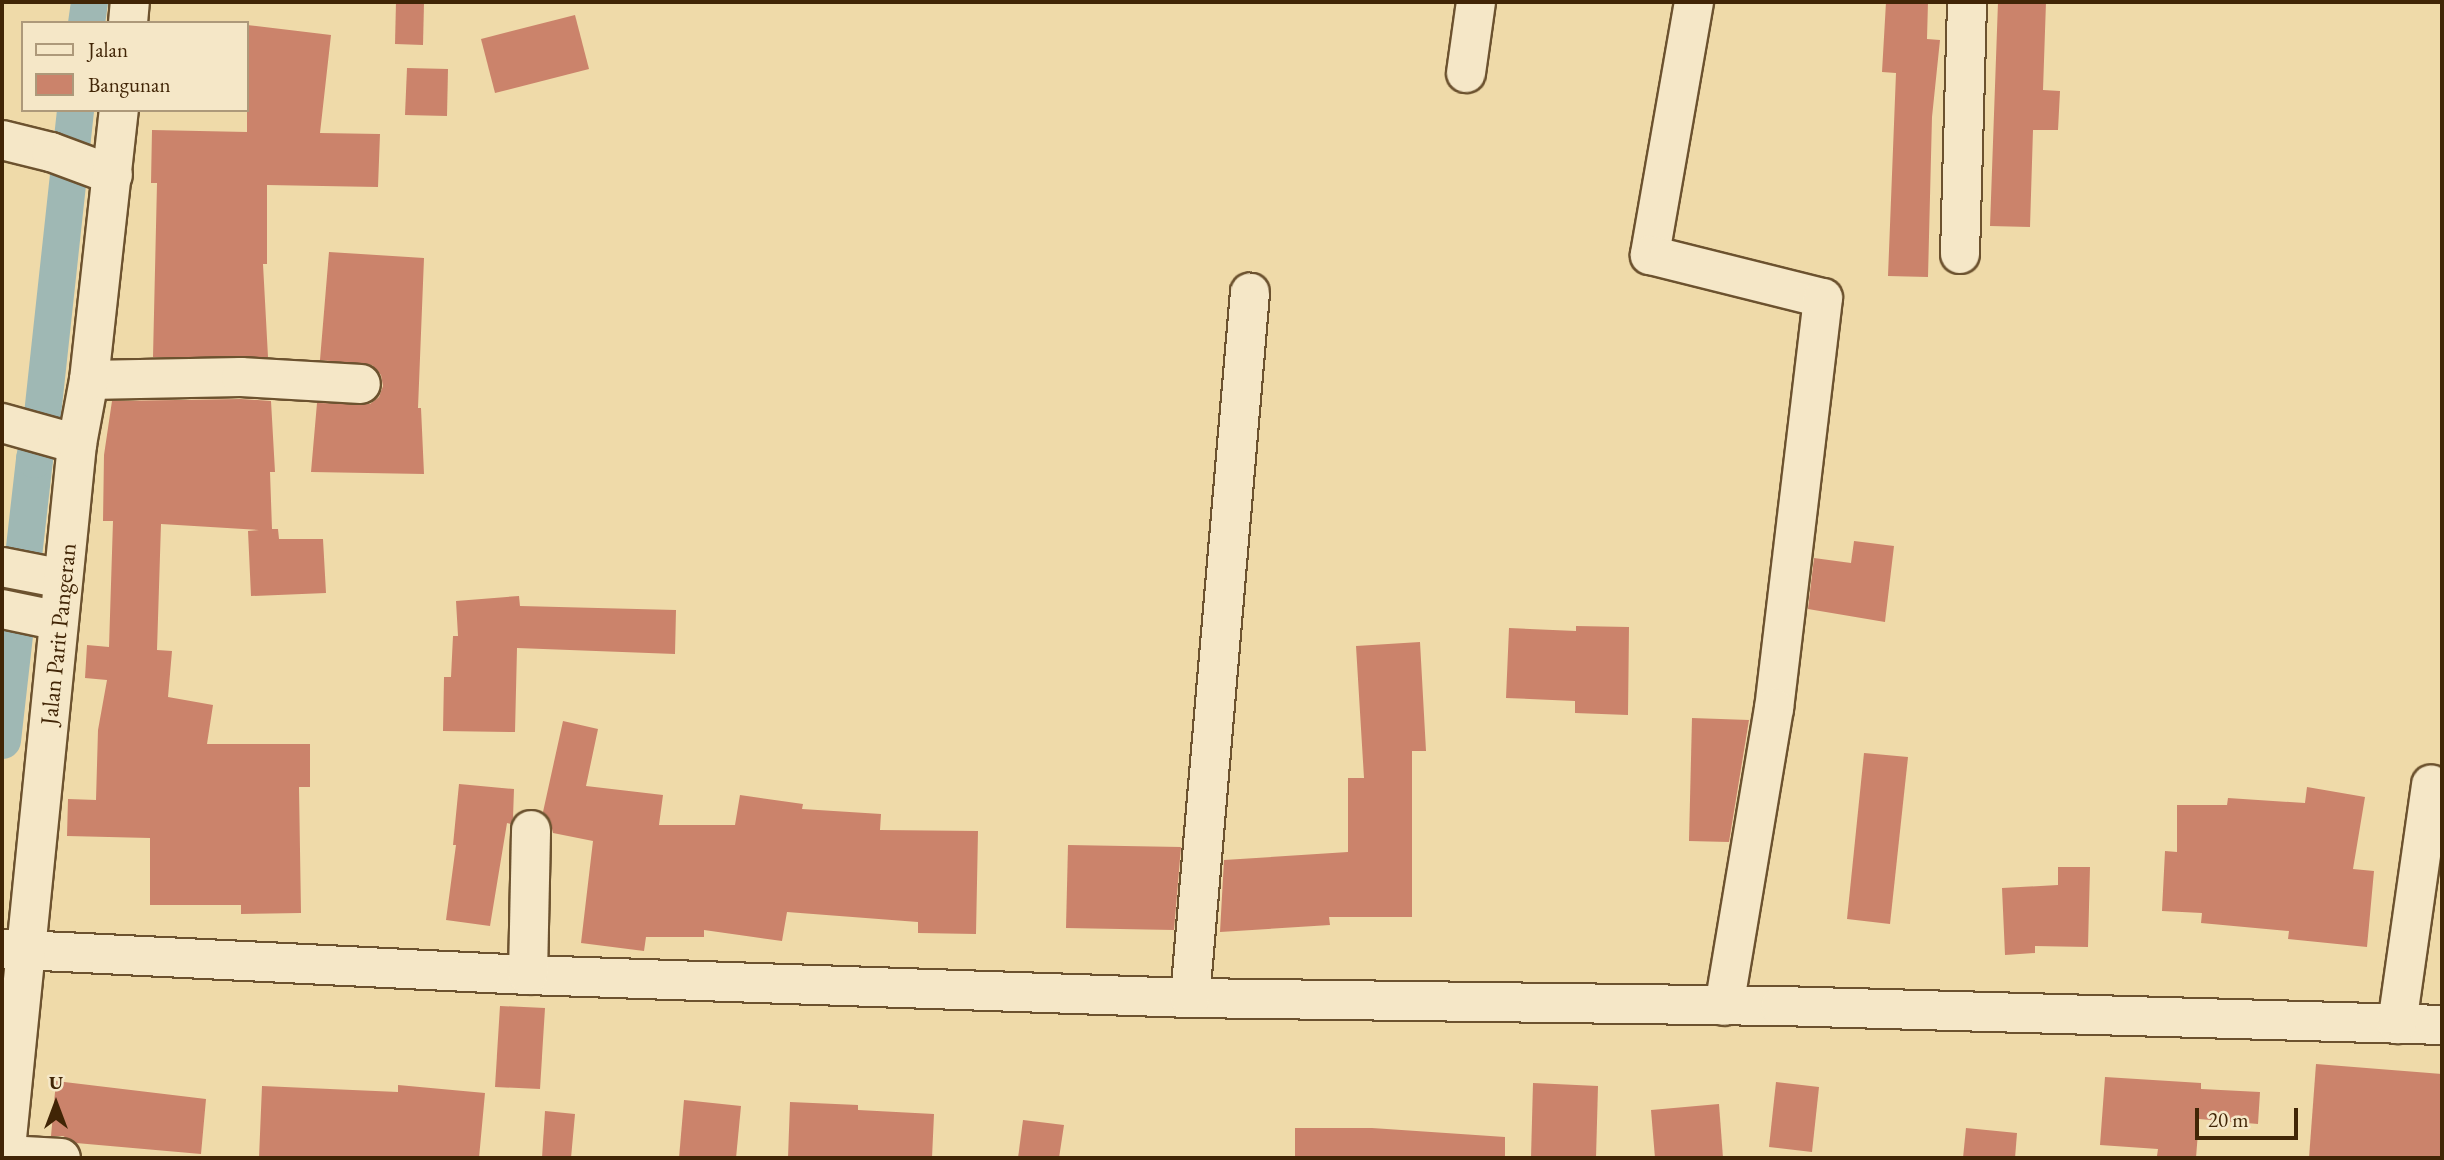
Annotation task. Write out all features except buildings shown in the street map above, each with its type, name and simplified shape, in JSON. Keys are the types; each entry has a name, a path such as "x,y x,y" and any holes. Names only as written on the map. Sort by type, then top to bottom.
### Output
{"street":[{"path":"128,21 130,2"},
{"path":"1466,74 1476,2"},
{"path":"1694,2 1650,255 1823,298 1774,708 1724,1006"},
{"path":"1960,254 1967,2"},
{"name":"Jalan Parit Pangeran","path":"5,1157 12,951 58,620 52,577 69,441 89,380 101,170 118,112"},
{"path":"2,140 51,152 101,170"},
{"path":"1190,998 1250,293"},
{"path":"89,380 241,377 361,383"},
{"path":"8,425 69,441"},
{"path":"2,567 52,577"},
{"path":"5,609 58,620"},
{"path":"2397,1024 2431,784"},
{"path":"528,975 531,830"},
{"path":"12,951 528,975 1190,998 1724,1006 2442,1025"},
{"path":"5,1157 61,1158"}],"waterway":[{"path":"86,21 89,2"},
{"path":"2,740 34,459 42,414 75,112"}]}
